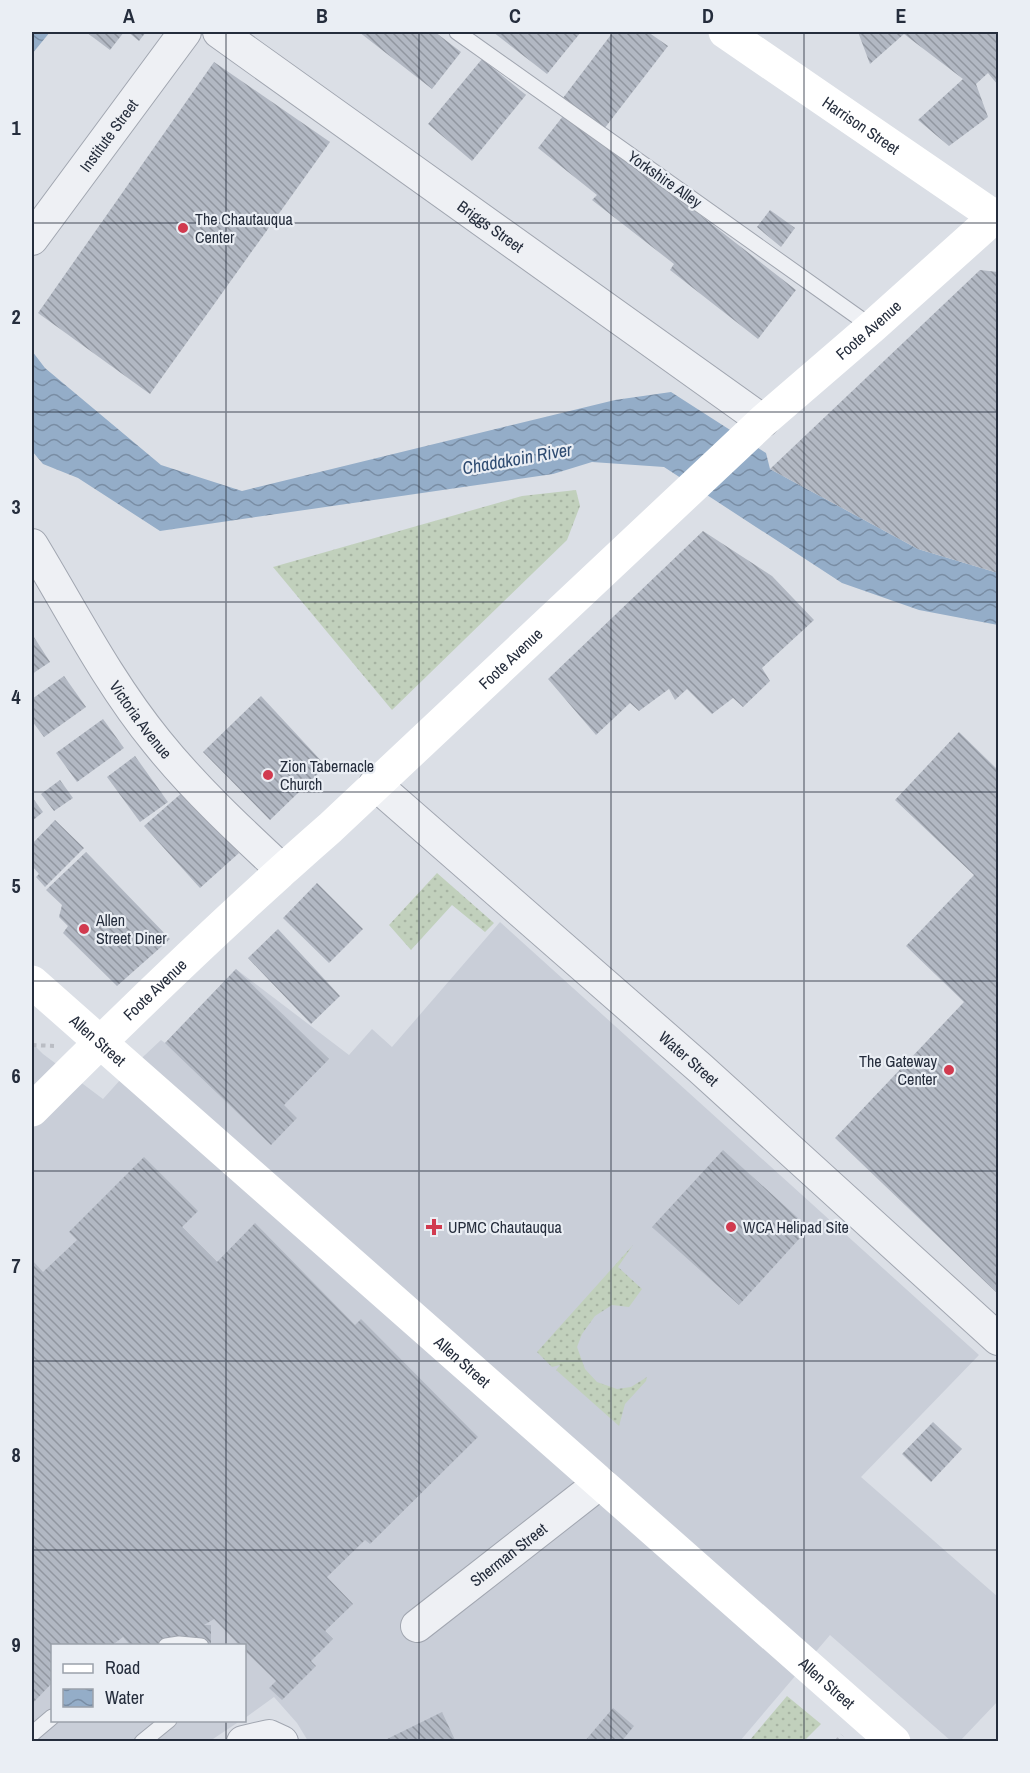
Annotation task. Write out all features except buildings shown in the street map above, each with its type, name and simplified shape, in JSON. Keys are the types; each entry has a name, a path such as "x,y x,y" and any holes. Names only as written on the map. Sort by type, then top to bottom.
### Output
{"street":[{"name":"Institute Street","path":"32,239 185,32"},
{"name":"Briggs Street","path":"219,32 756,427"},
{"name":"Harrison Street","path":"725,32 998,217"},
{"name":"Foote Avenue","path":"32,1110 156,986 330,828 756,427 998,217"},
{"name":"Victoria Avenue","path":"32,545 124,697 157,742 193,782 282,870"},
{"name":"Water Street","path":"375,784 700,1068 999,1339"},
{"name":"Allen Street","path":"32,982 894,1742"},
{"name":"Sherman Street","path":"417,1626 600,1483"},
{"path":"243,1742 256,1737 269,1736 282,1742"}],"lane":[{"name":"Yorkshire Alley","path":"457,32 872,327"},
{"path":"32,1734 51,1718"},
{"path":"141,1742 166,1722"}],"path":[{"path":"32,1045 55,1046"}],"shaded area":[{"name":"UPMC Chautauqua","path":"500,922 979,1355 861,1477 998,1597 998,1701 960,1741 951,1741 830,1635 740,1741 308,1741 297,1723 274,1697 246,1717 246,1644 51,1644 51,1722 238,1722 210,1741 32,1741 32,1043 43,1054 103,1099 161,1040 165,1043 236,969 349,1055 372,1029 392,1047"}],"green space":[{"path":"576,490 580,506 567,540 392,710 273,567 522,496"},
{"path":"437,873 494,923 485,932 452,905 411,950 389,925"},
{"path":"633,1245 618,1267 642,1289 629,1307 612,1305 595,1316 582,1334 577,1347 585,1369 597,1382 617,1389 631,1387 647,1377 625,1404 619,1426 556,1370 560,1365 552,1367 537,1352"},
{"path":"787,1696 821,1724 804,1741 749,1741"}],"water":[{"path":"32,32 50,32 32,54"},
{"name":"Chadakoin River","path":"32,351 45,368 161,465 242,491 615,400 671,392 766,453 770,469 918,549 998,573 998,625 919,610 842,583 664,467 592,462 553,474 160,531 78,478 43,464 32,451"}],"place":[{"name":"The Chautauqua Center","path":"183,228"},
{"name":"Zion Tabernacle Church","path":"268,775"},
{"name":"Allen Street Diner","path":"84,929"},
{"name":"The Gateway Center","path":"949,1070"},
{"name":"UPMC Chautauqua","path":"434,1227"},
{"name":"WCA Helipad Site","path":"731,1227"}]}
